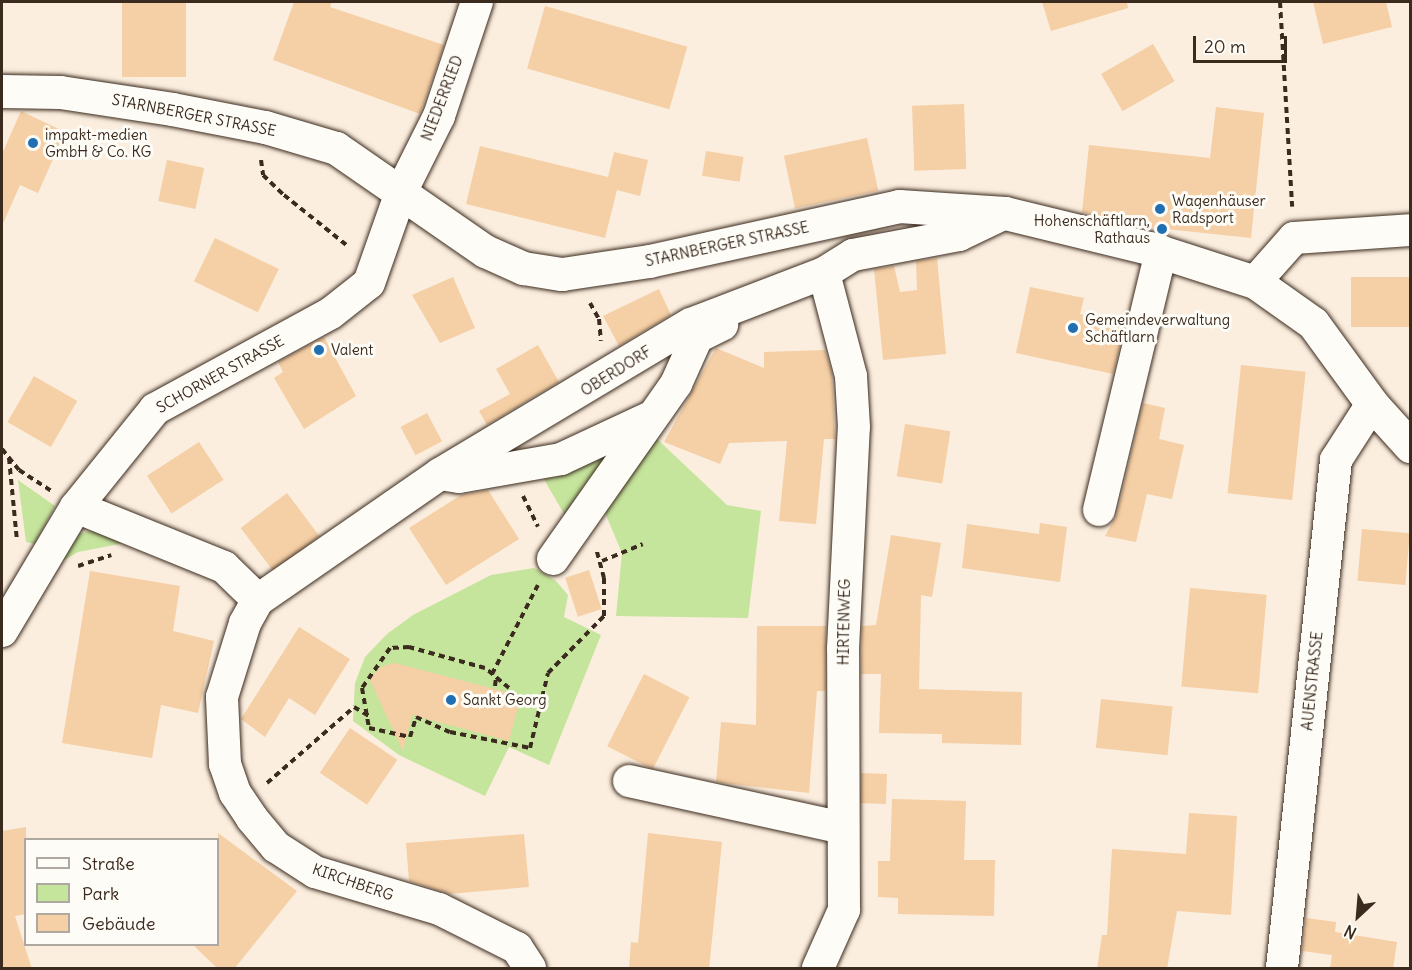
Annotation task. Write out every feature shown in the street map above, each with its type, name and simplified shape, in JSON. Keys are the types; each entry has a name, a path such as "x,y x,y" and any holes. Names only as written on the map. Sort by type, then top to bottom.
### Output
{"main road":[{"name":"STARNBERGER STRASSE","path":"2,91 60,92 265,127 336,148 485,251 524,268 581,274 899,206 1005,213 1161,251 1255,282 1313,323 1372,404 1410,446"}],"street":[{"name":"NIEDERRIED","path":"401,192 439,116 477,2"},
{"path":"369,284 401,192"},
{"name":"OBERDORF","path":"258,600 440,474 594,385 691,324 757,296 824,273 853,255 959,235 1005,213"},
{"path":"1255,282 1294,238 1410,230"},
{"path":"1099,510 1161,251"},
{"name":"HIRTENWEG","path":"818,969 844,910 848,490 854,427 851,376 824,273"},
{"name":"SCHORNER STRASSE","path":"2,631 76,507 155,409 331,313 369,284"},
{"path":"553,559 580,518 619,469 650,417 676,384 697,338 741,315 757,296"},
{"name":"AUENSTRASSE","path":"1282,969 1336,460 1372,404"},
{"path":"440,474 459,477 561,459 650,417"},
{"path":"76,507 224,567 258,600"},
{"name":"KIRCHBERG","path":"258,600 245,623 222,697 225,764 243,805 276,847 315,872 439,909 517,948 530,969"},
{"path":"629,781 843,828"}],"path":[{"path":"1280,2 1294,238"},
{"path":"265,127 263,175 356,253 369,284"},
{"path":"581,274 598,319 603,364 594,385"},
{"path":"2,449 19,470 76,507"},
{"path":"9,458 17,545"},
{"path":"495,686 494,676 553,559 509,467"},
{"path":"509,688 485,668 409,647 390,648 362,688 369,717 369,728 410,737 416,717 450,732 530,748 548,673 604,616 602,561 580,518"},
{"path":"602,561 643,544"},
{"path":"72,568 122,552"},
{"path":"243,805 354,707 369,717"}],"green space":[{"path":"628,436 567,519 538,469"},
{"path":"656,438 727,505 761,511 748,618 616,616 622,553 603,508"},
{"path":"18,480 55,506 35,544 26,542"},
{"path":"103,529 140,540 78,552 49,569 75,534"},
{"path":"534,568 555,580 568,595 564,617 601,635 549,765 509,747 485,796 399,755 353,721 355,683 365,657 387,634 413,615 491,575"}],"building":[{"path":"122,2 186,2 186,77 122,77"},
{"path":"294,2 332,2 330,7 444,45 420,114 273,60"},
{"path":"1042,2 1127,2 1128,8 1051,31"},
{"path":"1313,2 1386,2 1392,27 1323,44"},
{"path":"545,6 687,47 669,109 527,68"},
{"path":"1153,44 1174,81 1123,111 1101,74"},
{"path":"964,104 966,169 914,171 912,106"},
{"path":"1216,107 1264,113 1251,238 1138,226 1082,212 1089,145 1210,158"},
{"name":"impakt-medien GmbH & Co. KG","path":"21,111 65,132 38,193 20,185 2,226 2,154"},
{"path":"867,138 878,191 795,208 784,156"},
{"path":"480,146 608,177 614,152 648,160 640,196 617,190 605,238 466,204"},
{"path":"706,151 744,157 740,182 702,176"},
{"path":"167,160 204,168 195,209 158,201"},
{"path":"215,238 279,269 258,312 194,281"},
{"path":"937,258 946,354 883,360 874,269 894,266 900,292 917,290 916,261"},
{"path":"453,277 475,328 440,343 412,295"},
{"path":"1351,277 1410,277 1410,327 1351,327"},
{"path":"1030,287 1084,298 1080,314 1125,324 1113,374 1016,353"},
{"path":"659,289 671,315 619,346 603,316"},
{"path":"324,337 356,396 304,429 274,378 283,372 278,362"},
{"path":"538,345 559,382 487,425 479,411 510,394 496,369"},
{"path":"716,348 764,368 764,352 825,350 832,373 835,439 824,439 816,524 779,521 787,441 729,443 720,464 664,442"},
{"path":"1241,365 1306,372 1292,500 1228,493"},
{"path":"34,376 77,401 51,447 8,422"},
{"path":"1143,403 1165,408 1159,439 1184,445 1172,499 1147,494 1136,542 1105,536 1117,514"},
{"path":"427,413 442,441 416,455 401,427"},
{"path":"905,424 950,431 942,484 897,476"},
{"path":"199,442 224,480 172,514 147,476"},
{"path":"488,490 519,539 446,585 409,528 461,495"},
{"path":"287,493 319,536 273,571 241,528"},
{"path":"1040,523 1067,527 1060,582 962,568 967,524 1039,534"},
{"path":"1362,529 1410,533 1405,585 1357,581"},
{"path":"891,535 941,543 932,597 921,595 919,689 1022,692 1021,745 942,743 942,734 879,733 881,674 861,674 862,626 876,625"},
{"path":"589,570 602,609 578,617 565,578"},
{"path":"90,571 180,586 173,631 214,641 198,713 161,705 152,758 62,743"},
{"path":"1190,588 1267,595 1258,693 1181,687"},
{"path":"757,626 826,626 825,691 817,691 809,793 716,782 721,722 756,725"},
{"path":"299,627 350,659 315,715 289,698 265,737 241,719"},
{"name":"Sankt Georg","path":"395,663 521,696 509,741 412,715 403,751 369,678 383,666"},
{"path":"644,674 689,697 653,769 607,746"},
{"path":"1101,699 1173,707 1167,755 1096,748"},
{"path":"350,728 397,760 367,805 320,773"},
{"path":"861,773 887,774 886,804 860,803"},
{"path":"892,799 966,801 964,860 995,860 994,916 898,914 898,898 878,897 878,861 890,861"},
{"path":"1189,813 1237,816 1231,915 1177,911 1167,969 1097,969 1102,935 1107,935 1112,849 1186,854"},
{"path":"26,827 24,914 15,916 32,969 2,969 2,831"},
{"path":"218,833 297,891 234,969 218,969 194,946 219,946"},
{"path":"648,833 722,842 709,969 629,969 631,942 638,943"},
{"path":"524,834 529,887 449,894 409,881 406,843"},
{"path":"1306,918 1336,922 1335,932 1397,942 1393,969 1330,969 1332,955 1302,951"}],"place":[{"name":"impakt-medien GmbH & Co. KG","path":"33,143"},
{"name":"Wagenhäuser Radsport","path":"1160,209"},
{"name":"Hohenschäftlarn, Rathaus","path":"1162,229"},
{"name":"Gemeindeverwaltung Schäftlarn","path":"1073,328"},
{"name":"Valent","path":"319,350"},
{"name":"Sankt Georg","path":"451,700"}]}
